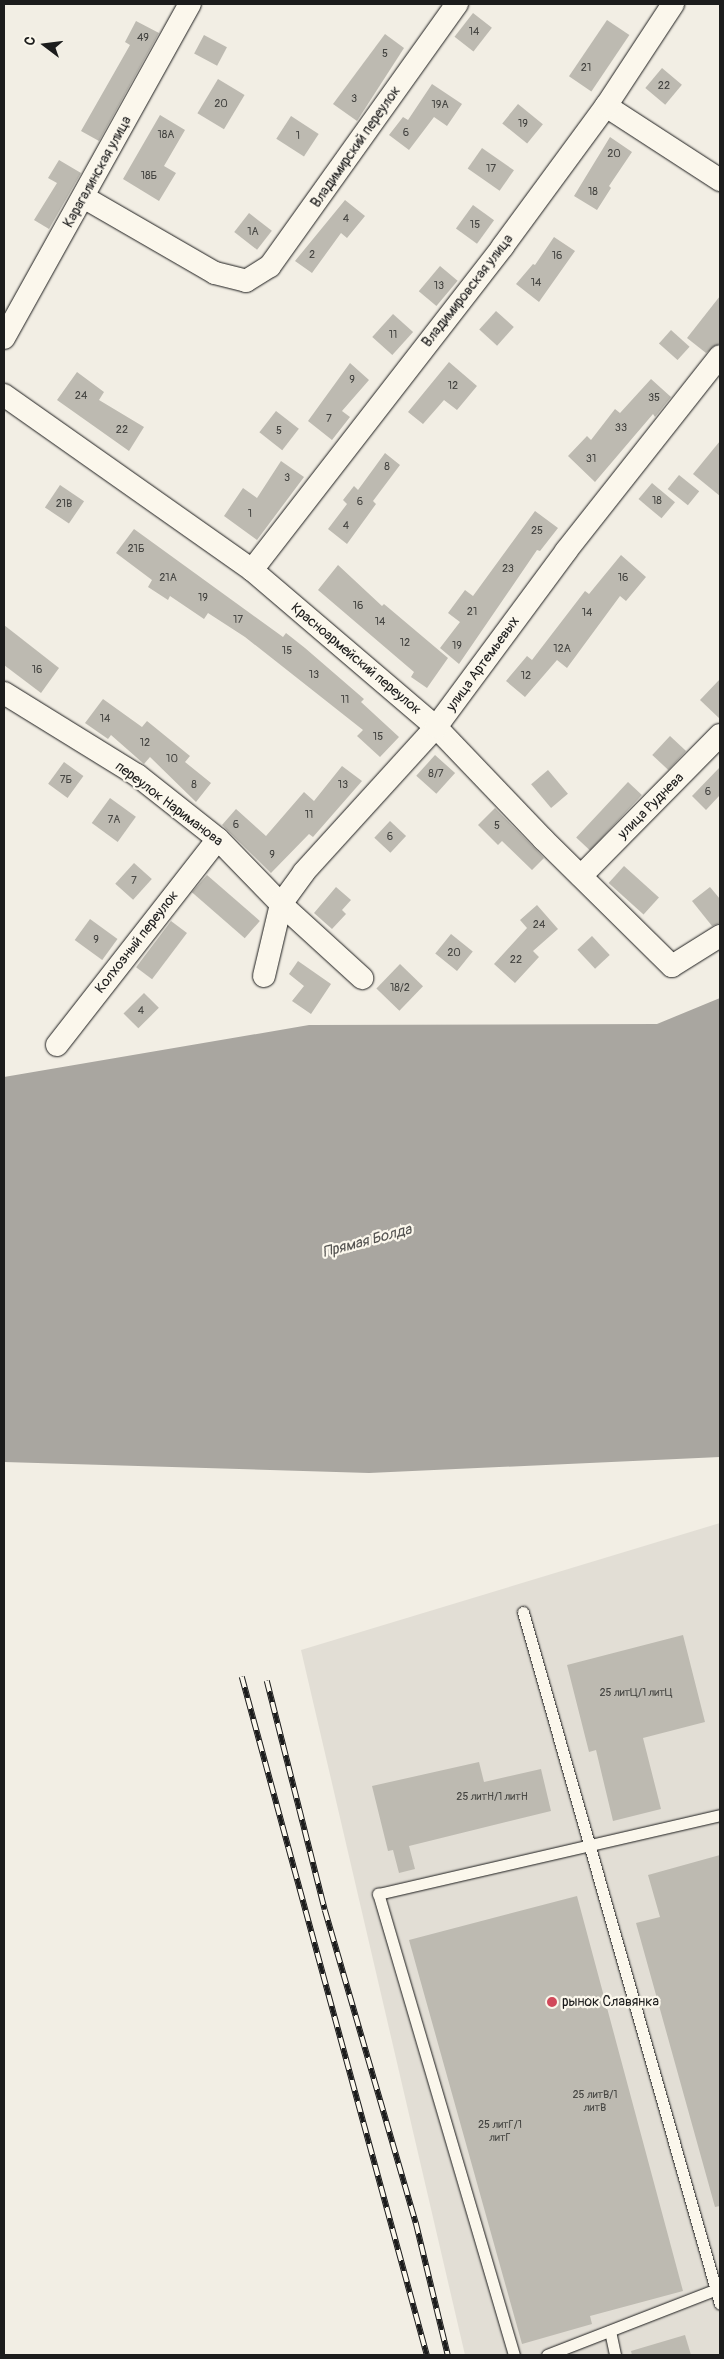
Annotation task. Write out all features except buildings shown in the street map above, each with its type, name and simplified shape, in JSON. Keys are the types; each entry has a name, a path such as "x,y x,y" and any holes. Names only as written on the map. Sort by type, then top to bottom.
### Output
{"street":[{"name":"Карагалинская улица","path":"4,338 85,198 190,4"},
{"name":"Владимирский переулок","path":"85,198 215,274 246,280 270,266 457,4"},
{"name":"Владимировская улица","path":"252,570 503,246 606,106 673,4"},
{"path":"606,106 720,180"},
{"name":"улица Артемьевых","path":"264,976 281,904 304,872 436,727 566,551 720,356"},
{"name":"Красноармейский переулок","path":"4,394 252,570 436,727 581,876 672,966 720,936"},
{"name":"переулок Нариманова","path":"4,693 137,775 218,839 281,904 362,978"},
{"name":"улица Руднева","path":"581,876 720,735"},
{"name":"Колхозный переулок","path":"57,1045 218,839"}],"lane":[{"path":"523,1612 718,2289 720,2304"},
{"path":"514,2355 378,1894 720,1815"},
{"path":"547,2355 718,2289"},
{"path":"610,2331 615,2355"}],"shaded area":[{"name":"рынок Славянка","path":"720,1523 720,2355 465,2355 301,1650"}],"water":[{"name":"Прямая Болда","path":"720,998 720,1457 369,1473 4,1462 4,1077 309,1025 657,1024"}],"railway":[{"path":"242,1677 427,2355"},
{"path":"267,1681 325,1910 416,2223 448,2355"}],"place":[{"name":"рынок Славянка","path":"552,2002"}]}
